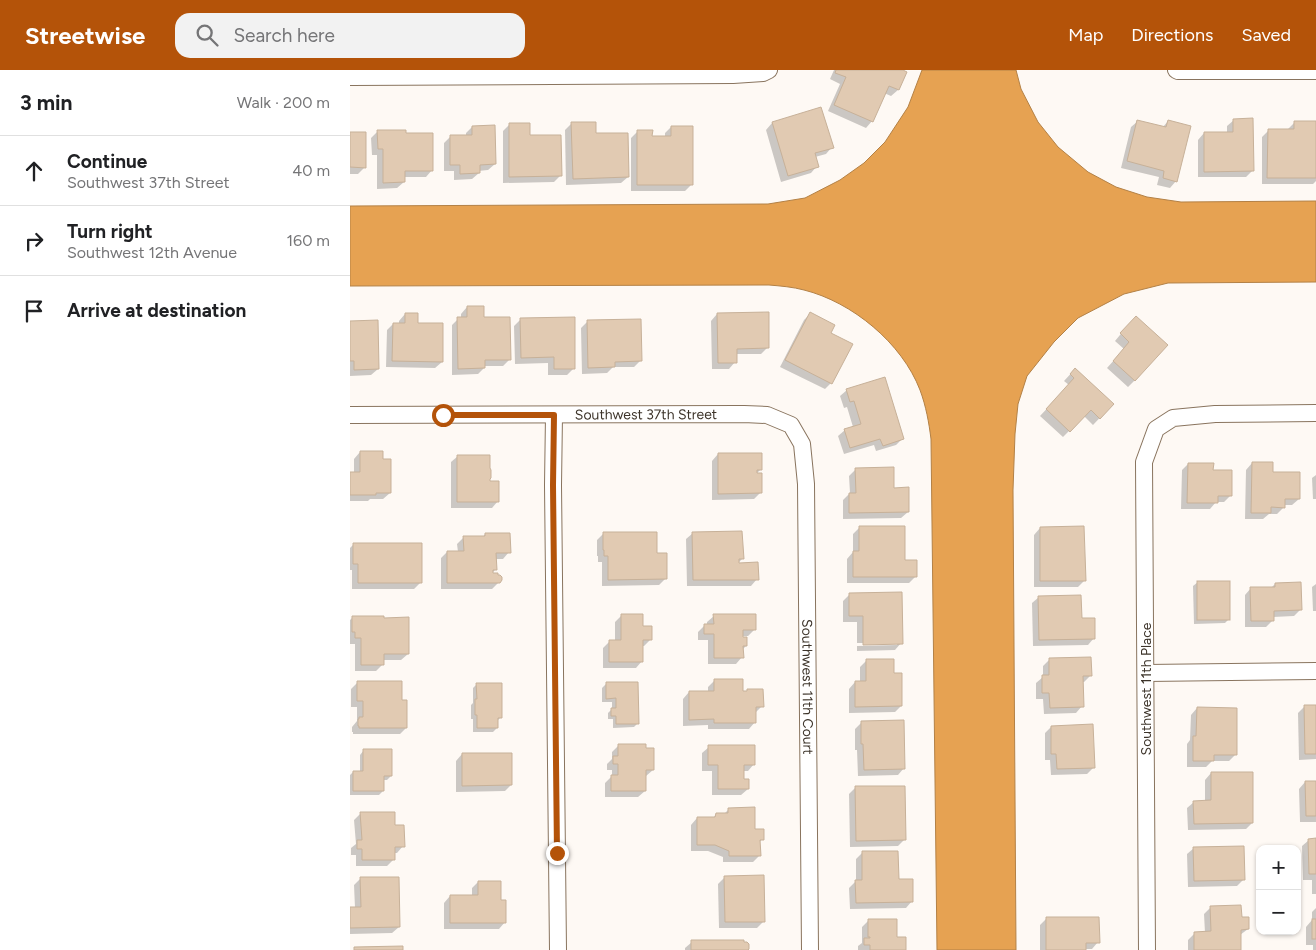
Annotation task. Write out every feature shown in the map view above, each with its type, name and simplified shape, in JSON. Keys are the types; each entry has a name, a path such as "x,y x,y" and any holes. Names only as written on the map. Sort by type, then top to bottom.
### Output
{"street":[{"path":"350,77 541,74 733,75 763,73 769,70"},
{"path":"1176,70 1316,72"},
{"name":"Southwest 11th Place","path":"1148,950 1144,462 1156,430 1174,418 1215,414 1316,413"},
{"name":"Southwest 37th Street","path":"350,415 767,415 791,425"},
{"path":"554,415 553,485 558,950"},
{"name":"Southwest 11th Court","path":"791,425 802,444 806,484 810,950"},
{"path":"1146,673 1316,671"}],"shaded area":[{"path":"922,70 1016,70 1021,89 1038,122 1058,147 1088,172 1116,187 1147,197 1181,202 1316,201 1316,282 1168,283 1124,294 1078,318 1054,342 1027,376 1018,404 1013,490 1016,950 937,950 931,439 927,414 920,390 901,356 888,341 873,327 840,304 804,290 782,286 350,286 350,206 768,204 805,198 840,180 864,163 885,142 908,107"}],"building":[{"path":"836,70 903,70 907,72 899,90 889,86 873,122 834,105 846,77 835,73"},
{"path":"821,107 834,148 815,153 819,167 788,176 772,122"},
{"path":"1253,118 1254,171 1204,172 1204,132 1233,132 1233,119"},
{"path":"1137,120 1166,127 1168,120 1191,126 1177,182 1163,178 1164,171 1127,161"},
{"path":"1294,121 1316,121 1316,178 1267,178 1268,129 1294,129"},
{"path":"571,122 596,122 596,133 628,133 629,177 573,179"},
{"path":"509,123 530,123 530,135 561,135 562,176 509,177"},
{"path":"495,125 496,164 480,165 480,173 460,174 460,165 450,165 450,135 472,135 472,126"},
{"path":"671,126 693,126 693,185 637,185 637,130 653,130 652,136 671,136"},
{"path":"377,130 406,130 406,133 433,133 433,171 405,171 405,182 383,183 383,149 378,149"},
{"path":"350,132 366,132 366,168 350,167"},
{"path":"467,306 484,306 484,317 510,317 511,360 485,360 485,368 458,369 457,317 467,317"},
{"path":"769,312 769,348 737,349 737,363 718,363 717,313"},
{"path":"810,312 835,325 831,333 853,344 832,384 785,360"},
{"path":"405,313 418,313 418,323 443,323 443,362 392,361 393,323 405,323"},
{"path":"1136,316 1168,345 1135,381 1113,361 1129,342 1120,333"},
{"path":"575,317 575,369 554,369 554,357 521,358 520,318"},
{"path":"641,319 642,361 615,362 615,367 588,368 587,320"},
{"path":"378,320 379,369 354,370 354,361 350,361 350,321"},
{"path":"1075,368 1114,404 1100,419 1091,410 1070,432 1046,409 1074,378 1070,374"},
{"path":"885,377 904,439 883,446 880,439 850,448 844,429 861,424 854,401 850,402 846,389"},
{"path":"360,451 383,451 383,459 391,459 391,493 350,495 350,472 360,472"},
{"path":"718,453 762,453 762,470 757,470 757,473 762,473 762,493 718,494"},
{"path":"457,455 490,455 490,481 499,481 499,502 457,502"},
{"path":"1252,462 1273,462 1273,472 1300,472 1300,499 1285,499 1285,508 1271,507 1271,513 1251,513"},
{"path":"1188,463 1214,463 1213,470 1232,470 1232,496 1218,496 1218,503 1187,503"},
{"path":"894,467 894,488 909,487 909,512 849,513 849,493 856,493 855,468"},
{"path":"859,526 905,526 905,560 917,560 917,577 853,577 853,551 859,551"},
{"path":"1084,526 1086,581 1040,581 1040,527"},
{"path":"742,531 744,559 739,559 739,563 758,562 759,580 693,580 692,532"},
{"path":"603,532 657,532 657,553 667,553 667,579 608,580 608,556 604,556"},
{"path":"485,533 510,533 511,553 496,553 497,570 493,570 493,573 498,573 502,577 500,583 447,583 447,551 464,551 463,536 485,536"},
{"path":"353,543 422,543 422,583 358,583 358,564 353,564"},
{"path":"1197,581 1230,581 1230,620 1197,620"},
{"path":"1301,582 1302,610 1274,611 1274,621 1251,621 1250,587 1275,587 1275,583"},
{"path":"902,592 903,644 863,645 863,616 849,616 849,593"},
{"path":"1081,595 1082,618 1095,618 1095,639 1039,640 1038,596"},
{"path":"621,614 643,614 643,626 652,626 652,640 643,640 643,662 609,662 609,640 621,640"},
{"path":"713,614 756,614 756,630 743,630 743,637 747,637 747,646 743,646 744,658 714,658 714,634 704,634 704,624 714,624"},
{"path":"352,616 409,617 409,654 384,654 384,665 361,665 361,638 355,638 355,632 352,632"},
{"path":"1091,657 1092,676 1083,676 1084,707 1050,708 1049,693 1042,693 1042,675 1049,675 1049,658"},
{"path":"866,659 894,659 894,673 902,673 902,706 855,707 855,681 866,681"},
{"path":"714,679 743,679 743,691 747,691 747,689 763,689 764,707 756,707 756,723 714,723 714,719 689,720 689,691 714,691"},
{"path":"357,681 402,681 402,700 407,700 407,728 359,728 358,719 363,717 363,701 357,701"},
{"path":"606,682 638,682 639,724 616,724 616,716 611,716 611,708 616,708 616,698 606,699"},
{"path":"476,683 502,683 502,718 498,718 498,728 477,728 477,715 475,715"},
{"path":"1304,705 1316,705 1316,754 1305,754"},
{"path":"1197,707 1237,708 1237,755 1214,755 1214,761 1193,761 1193,736 1196,736"},
{"path":"904,720 905,769 864,770 861,721"},
{"path":"1093,724 1095,768 1057,769 1056,754 1051,754 1051,726"},
{"path":"618,744 646,744 646,748 654,748 654,770 646,770 646,791 611,791 611,775 618,775 618,764 613,764 613,756 618,756"},
{"path":"708,745 755,745 755,765 744,765 744,779 749,779 749,789 718,789 718,765 708,765"},
{"path":"363,749 392,749 392,776 384,776 384,791 353,791 353,771 363,771"},
{"path":"462,753 512,753 512,785 462,786"},
{"path":"1211,772 1253,772 1253,823 1194,824 1193,801 1211,800"},
{"path":"1305,781 1316,781 1316,816 1306,816"},
{"path":"855,786 905,786 906,840 856,841"},
{"path":"755,807 755,829 764,829 764,840 760,840 761,856 729,856 729,851 715,845 697,845 697,817 715,817 716,813 728,813 728,808"},
{"path":"360,812 395,812 395,825 404,825 405,847 395,847 395,860 362,860 362,849 357,849 357,840 362,840"},
{"path":"1316,838 1316,874 1309,874 1308,839"},
{"path":"1244,846 1245,880 1194,881 1193,847"},
{"path":"862,851 898,851 899,879 913,879 913,902 856,903 855,880 862,880"},
{"path":"764,875 765,922 725,922 724,876"},
{"path":"360,877 399,877 400,927 350,928 350,907 361,907"},
{"path":"478,881 501,881 501,900 506,900 506,923 450,923 450,895 478,895"},
{"path":"1241,905 1242,917 1249,917 1249,929 1241,930 1241,950 1194,950 1194,932 1211,931 1210,906"},
{"path":"1046,917 1099,917 1100,943 1086,943 1086,950 1046,950"},
{"path":"868,919 897,919 897,937 906,937 906,950 870,950 870,945 864,945 864,938 870,938 868,937"},
{"path":"1312,919 1316,919 1316,939 1312,939"},
{"path":"691,940 744,940 744,942 749,944 749,949 691,950"},
{"path":"403,946 403,950 354,950 354,947"}],"route":[{"path":"443,415 554,415 557,853"}]}
